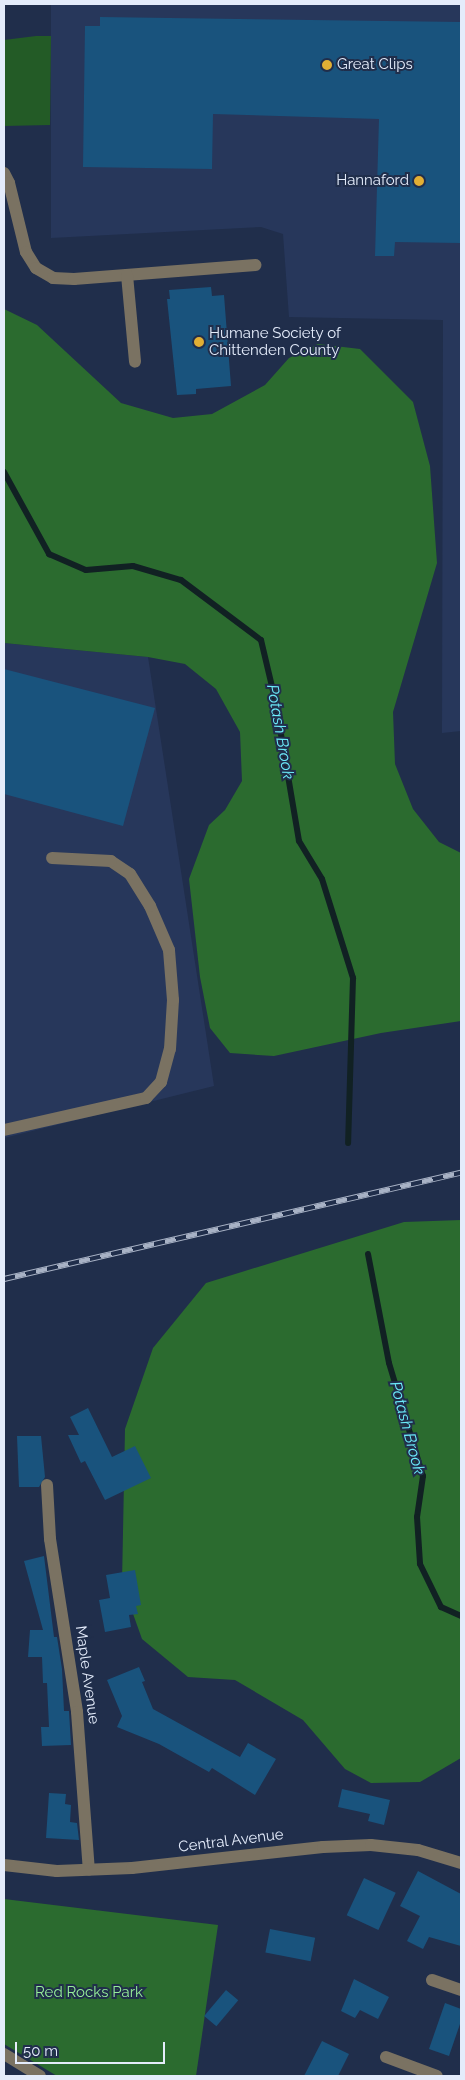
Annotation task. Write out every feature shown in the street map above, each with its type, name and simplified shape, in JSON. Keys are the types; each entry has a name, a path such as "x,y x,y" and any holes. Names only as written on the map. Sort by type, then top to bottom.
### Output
{"street":[{"path":"4,174 9,183 26,252 36,268 53,278 127,275 255,265"},
{"path":"127,275 135,362"},
{"path":"4,1130 146,1098 161,1082 170,1048 173,1000 169,950 150,906 130,874 111,861 52,858"},
{"name":"Maple Avenue","path":"47,1485 50,1539 77,1712 89,1870"},
{"name":"Central Avenue","path":"4,1865 89,1870 323,1847 371,1845 418,1850 461,1862"},
{"path":"432,1980 461,1990"},
{"path":"4,2054 40,2076"},
{"path":"386,2057 437,2076"}],"shaded area":[{"path":"51,4 461,4 461,731 442,733 443,320 289,317 283,234 261,227 51,238"},
{"path":"4,643 148,657 214,1086 4,1138"}],"green space":[{"path":"51,36 50,125 4,126 4,40"},
{"path":"4,309 37,325 121,403 173,418 212,414 265,385 289,358 318,344 360,349 413,402 430,466 437,563 393,712 395,764 413,809 439,842 461,853 461,1021 381,1033 274,1056 230,1053 210,1028 200,977 189,879 209,825 225,810 242,781 240,732 216,689 185,664 148,657 4,643"},
{"path":"461,1220 461,1758 420,1782 371,1783 345,1769 303,1720 235,1680 188,1677 142,1639 122,1583 125,1429 153,1348 206,1283 404,1222"},
{"name":"Red Rocks Park","path":"4,1899 218,1925 196,2076 57,2076 4,2044"}],"building":[{"path":"100,17 461,22 461,243 395,242 394,256 375,256 379,119 213,114 212,169 83,167 85,26 100,26"},
{"name":"Humane Society of Chittenden County","path":"211,287 212,296 224,295 231,386 196,389 196,394 177,395 167,299 170,299 169,290"},
{"path":"4,669 155,708 123,826 4,794"},
{"path":"88,1408 112,1457 135,1446 151,1478 105,1500 85,1461 81,1463 68,1435 79,1435 70,1417"},
{"path":"17,1436 41,1436 45,1477 39,1487 19,1487"},
{"path":"44,1556 54,1637 57,1637 62,1669 64,1711 69,1711 71,1745 42,1746 41,1727 49,1727 47,1683 43,1683 42,1657 28,1657 30,1630 43,1630 24,1561"},
{"path":"135,1570 141,1605 136,1606 138,1614 129,1615 131,1627 105,1632 99,1600 110,1598 106,1575"},
{"path":"139,1667 145,1681 142,1682 153,1709 240,1757 248,1743 276,1759 255,1795 212,1768 209,1772 159,1744 117,1727 122,1716 107,1680"},
{"path":"342,1789 390,1800 384,1825 368,1821 370,1814 338,1807"},
{"path":"49,1793 66,1794 65,1804 71,1805 70,1822 77,1823 79,1840 46,1838"},
{"path":"418,1871 461,1894 461,1946 429,1937 423,1949 407,1941 420,1916 400,1906"},
{"path":"364,1878 396,1893 378,1930 347,1915"},
{"path":"270,1929 315,1938 311,1961 265,1953"},
{"path":"354,1979 389,1997 378,2019 360,2010 355,2018 341,2011"},
{"path":"226,1990 238,2000 216,2026 204,2016"},
{"path":"445,2003 461,2009 461,2021 449,2056 429,2049"},
{"path":"322,2041 349,2054 338,2076 304,2076"}],"waterway":[{"name":"Potash Brook","path":"4,472 49,554 86,570 133,566 181,580 261,640 275,699 299,841 322,879 353,978 348,1143"},
{"name":"Potash Brook","path":"368,1254 389,1363 423,1476 417,1517 420,1564 441,1607 461,1616"}],"railway":[{"path":"4,1279 461,1173"}],"place":[{"name":"Great Clips","path":"327,65"},
{"name":"Hannaford","path":"419,181"},
{"name":"Humane Society of Chittenden County","path":"199,342"}]}
